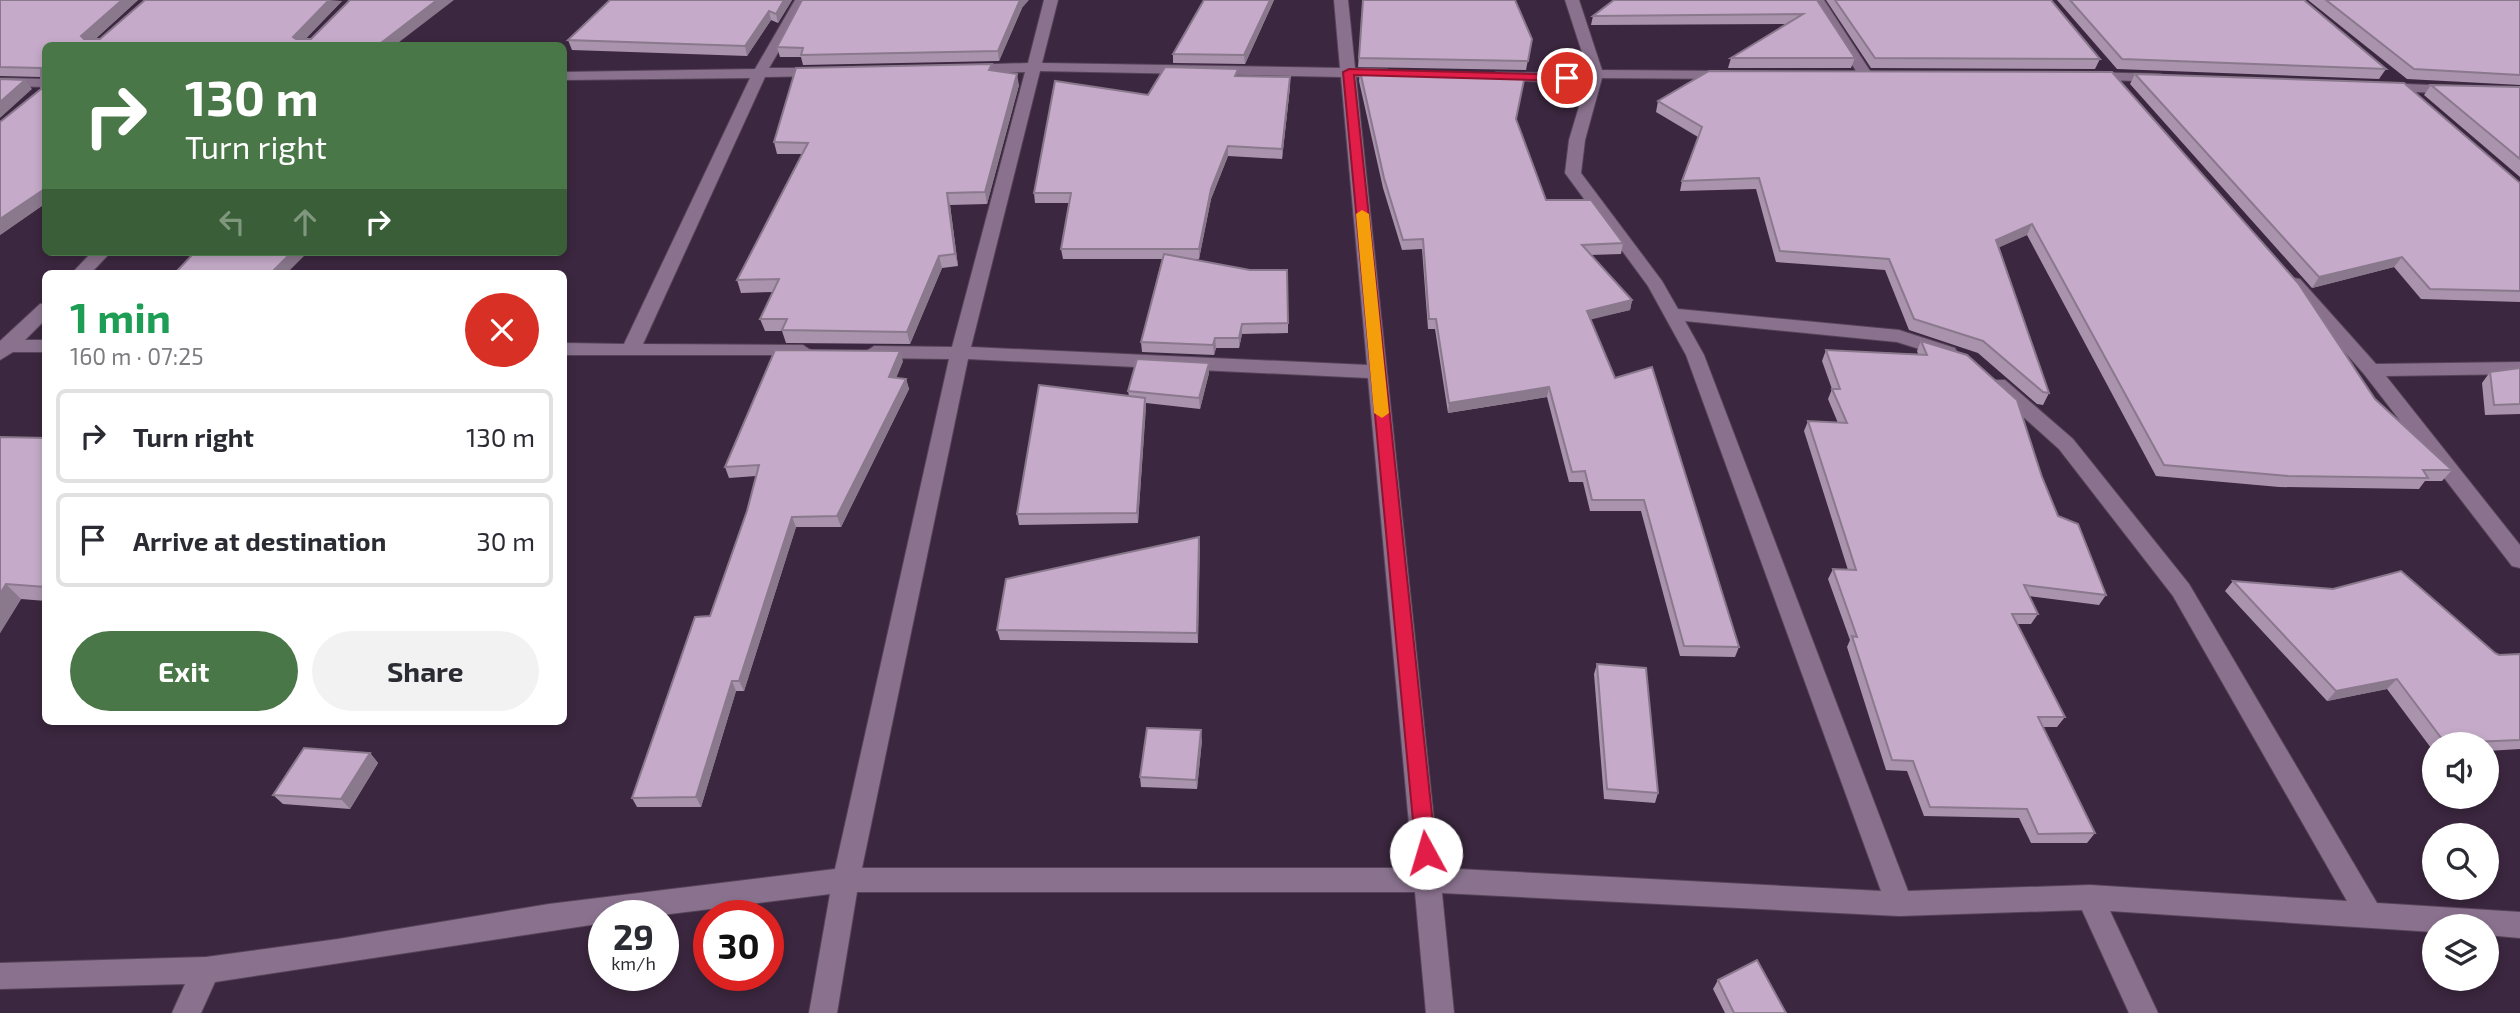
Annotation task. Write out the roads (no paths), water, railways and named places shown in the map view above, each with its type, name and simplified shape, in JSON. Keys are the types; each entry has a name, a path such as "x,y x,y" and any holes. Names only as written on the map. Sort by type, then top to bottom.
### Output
{"street":[{"path":"631,349 759,74 802,0"},
{"path":"823,1013 846,880 960,352 1051,0"},
{"path":"1341,0 1440,1013"},
{"path":"1573,0 1595,76 1577,140 1573,173 1657,285 1695,355 1899,904"},
{"path":"1817,0 1867,76"},
{"path":"2096,57 2130,97"},
{"path":"951,69 1034,67 1403,74"},
{"path":"2380,70 2422,104"},
{"path":"567,76 842,72"},
{"path":"1485,76 1745,75"},
{"path":"2071,76 2178,79"},
{"path":"0,82 42,83"},
{"path":"2363,86 2474,90"},
{"path":"84,270 98,256"},
{"path":"2278,265 2371,370 2520,560"},
{"path":"3,348 42,312"},
{"path":"1673,314 1899,336 1975,363 2066,444 2181,590 2369,915"},
{"path":"3,348 42,345"},
{"path":"567,349 823,351"},
{"path":"850,351 960,352 1377,372"},
{"path":"2371,370 2520,368"},
{"path":"0,976 206,970 338,952 550,917 846,880 1429,880 1899,904 2090,897 2520,925"},
{"path":"2090,897 2144,1013"},
{"path":"186,1013 206,970"}]}
